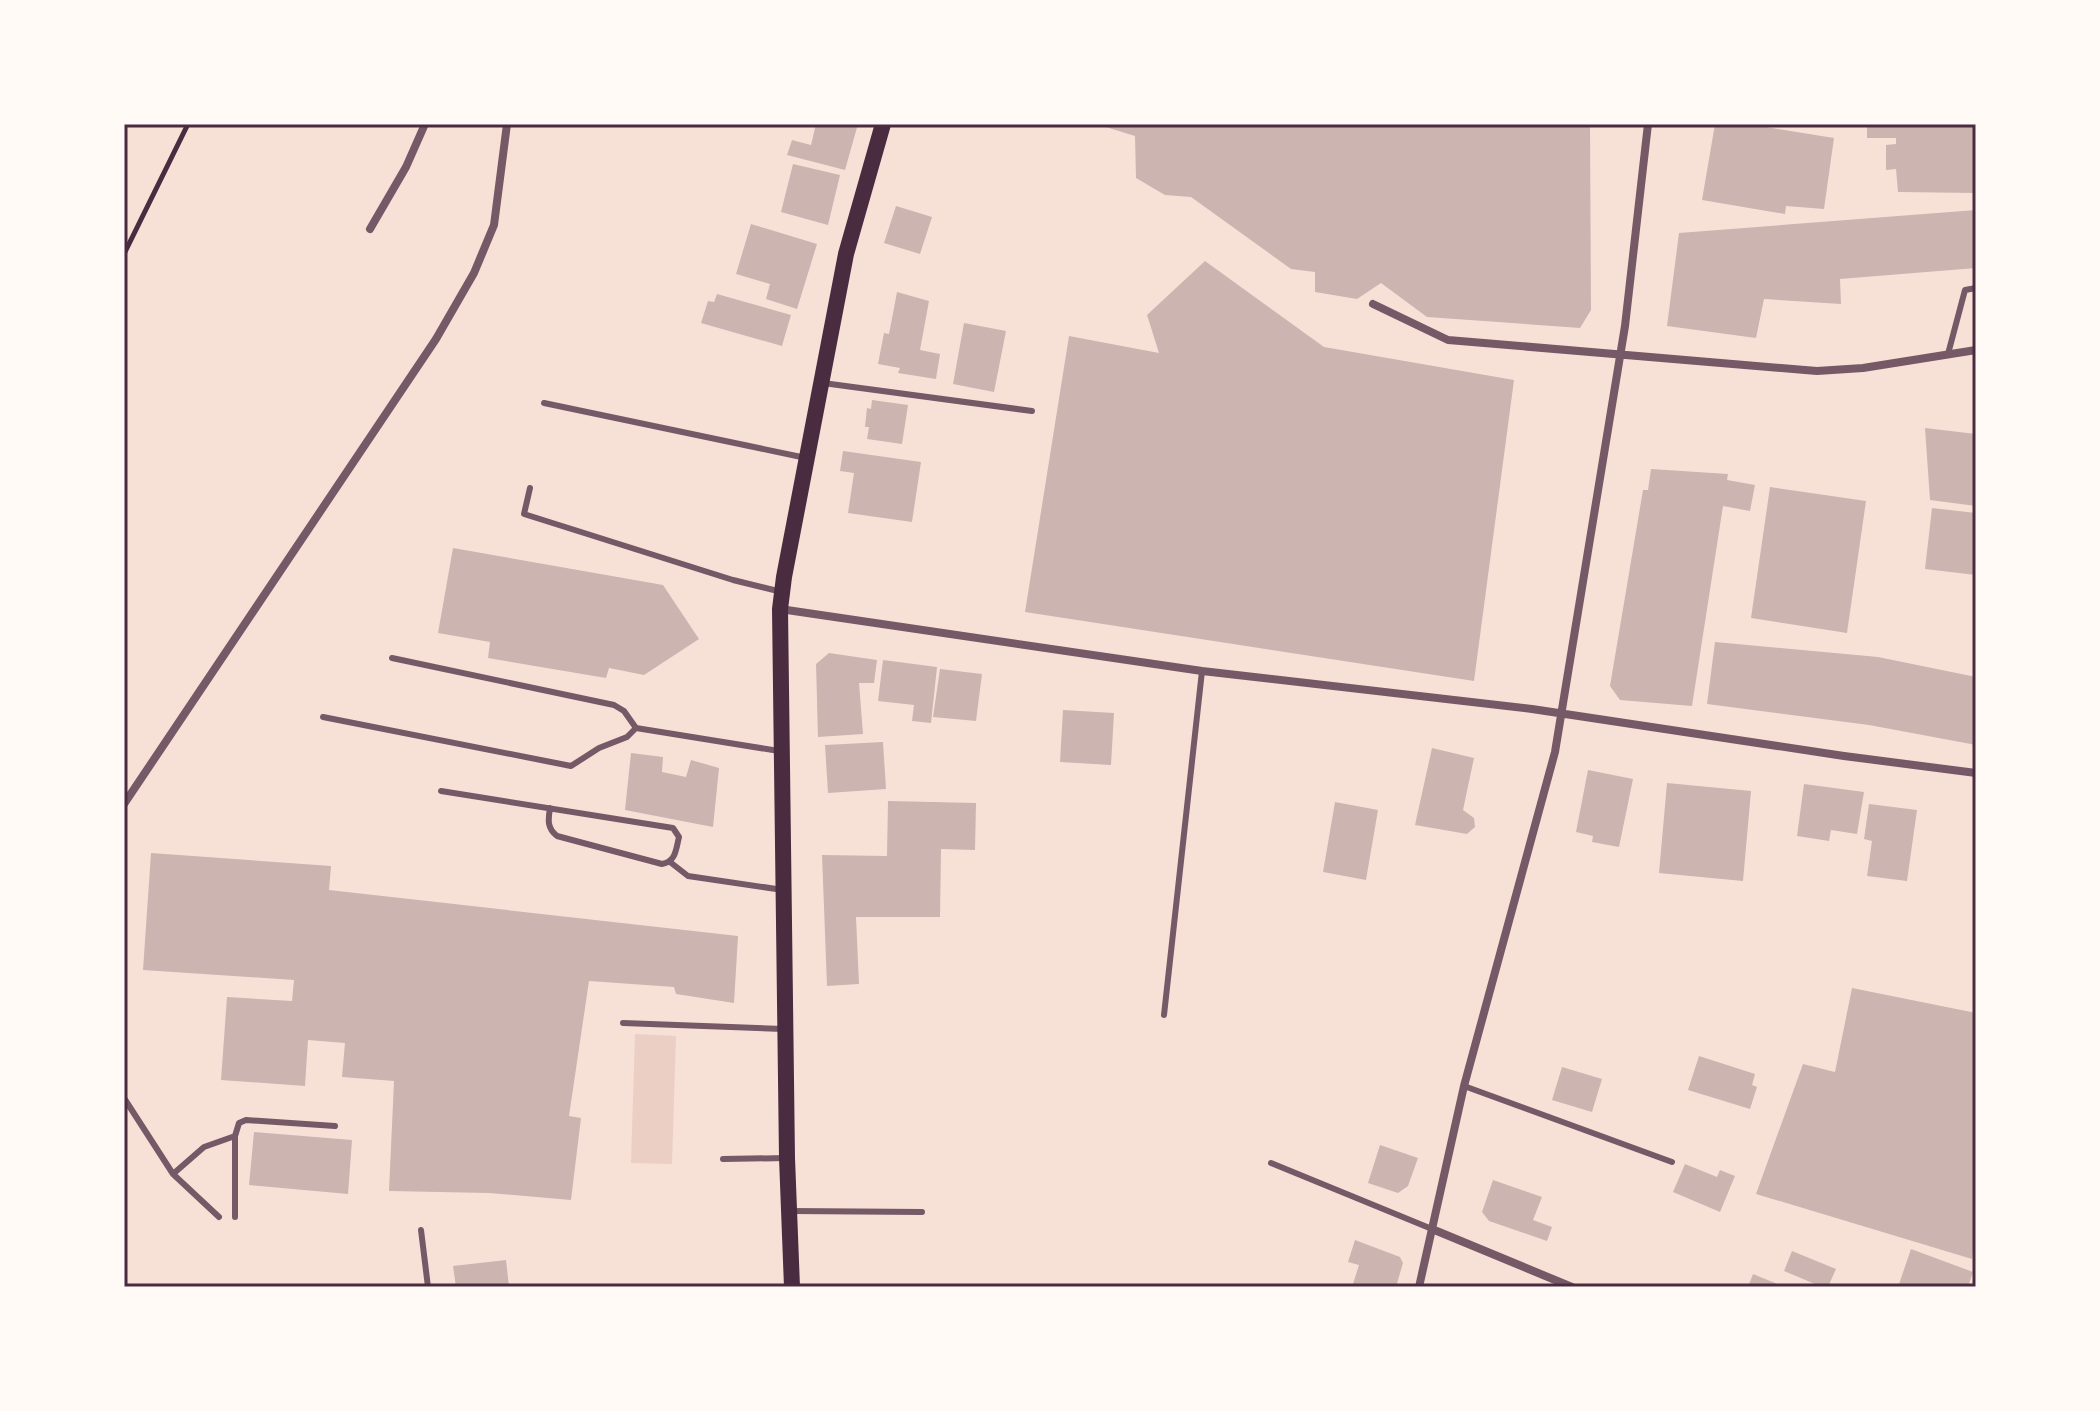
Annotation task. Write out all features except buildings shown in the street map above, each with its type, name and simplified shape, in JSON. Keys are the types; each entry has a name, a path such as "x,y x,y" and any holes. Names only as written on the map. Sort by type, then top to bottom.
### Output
{"main road":[{"path":"792,1287 787,1158 781,600 846,254 883,124"}],"street":[{"path":"370,229 406,167 425,124"},
{"path":"124,804 428,352 459,301 494,225 507,124"},
{"path":"1419,1287 1464,1086 1555,752 1621,354 1648,124"},
{"path":"1373,304 1448,340 1817,371 1863,368 1976,350"},
{"path":"781,600 1202,671 1562,713 1976,773"},
{"path":"1432,1229 1572,1287"}],"lane":[{"path":"1948,354 1965,290 1976,288"},
{"path":"823,383 1032,411"},
{"path":"544,403 806,458"},
{"path":"530,488 524,514 733,580 781,600"},
{"path":"392,658 614,705 624,711 636,728 781,752"},
{"path":"1164,1015 1202,671"},
{"path":"323,717 571,766 599,748 627,737 636,728"},
{"path":"441,791 550,808 673,828 679,837 674,857 662,864 557,836 550,831 550,808"},
{"path":"670,862 688,876 783,890"},
{"path":"623,1023 785,1029"},
{"path":"1464,1086 1672,1162"},
{"path":"124,1098 173,1174 219,1217"},
{"path":"235,1217 235,1136 239,1123 246,1120 335,1126"},
{"path":"173,1174 204,1147 235,1136"},
{"path":"723,1159 787,1158"},
{"path":"1271,1163 1432,1229"},
{"path":"789,1211 922,1212"},
{"path":"421,1230 428,1287"}],"path":[{"path":"124,254 188,124"}],"shaded area":[{"path":"635,1034 676,1036 672,1164 631,1163"}]}
